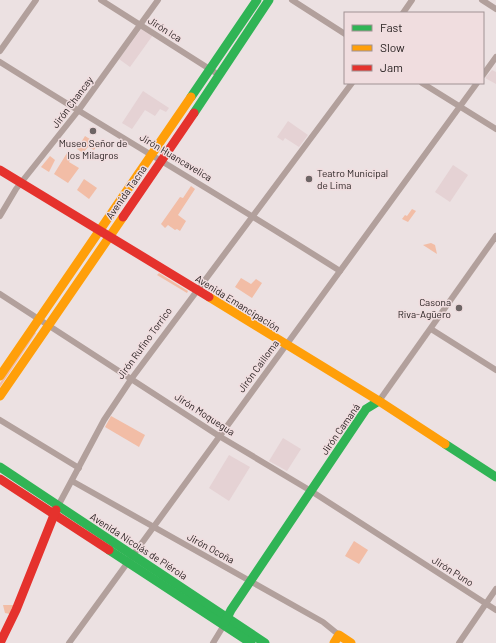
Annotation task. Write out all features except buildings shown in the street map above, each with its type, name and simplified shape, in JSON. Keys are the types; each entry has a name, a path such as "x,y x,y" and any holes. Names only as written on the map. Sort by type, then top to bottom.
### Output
{"main road":[{"name":"Avenida Tacna","path":"208,68 251,0"},
{"name":"Avenida Tacna","path":"0,376 97,229 208,68 257,0"},
{"name":"Avenida Tacna","path":"0,396 108,237 163,161 269,0"},
{"name":"Avenida Emancipación","path":"0,170 379,401 496,477"},
{"name":"Avenida Tacna","path":"0,369 37,318"},
{"name":"Jirón Camaná","path":"225,622 250,582 366,409 379,401"},
{"name":"Avenida Nicolás de Piérola","path":"0,467 56,510"},
{"name":"Avenida Nicolás de Piérola","path":"0,479 56,510 132,559 225,622 251,643"},
{"name":"Jirón Rufino Torrico","path":"0,643 16,610 56,510"},
{"name":"Avenida Nicolás de Piérola","path":"225,622 265,643"},
{"path":"336,639 350,643"}],"street":[{"path":"0,51 36,0"},
{"name":"Jirón Ica","path":"101,0 219,75"},
{"name":"Jirón Chancay","path":"0,216 22,183 78,111 158,0"},
{"path":"292,0 344,33"},
{"path":"404,12 412,0"},
{"path":"482,0 496,9"},
{"path":"484,74 496,57"},
{"name":"Jirón Huancavelica","path":"0,62 78,111 253,216 340,272"},
{"name":"Jirón Rufino Torrico","path":"56,510 104,420 132,378 351,84"},
{"path":"424,84 496,129"},
{"name":"Jirón Cailloma","path":"69,643 132,559 219,436 476,84"},
{"name":"Jirón Camaná","path":"379,401 496,236"},
{"name":"Jirón Moquegua","path":"0,294 48,326 132,378 219,436 311,491 400,550"},
{"path":"431,329 496,370"},
{"path":"0,420 79,468"},
{"name":"Jirón Ocoña","path":"72,480 323,622 336,639"},
{"name":"Jirón Puno","path":"400,550 496,610"},
{"path":"459,643 496,589"},
{"name":"Jirón Camaná","path":"213,643 225,622"}],"shaded area":[{"path":"142,28 153,35 130,67 119,59"},
{"path":"492,70 496,72 496,84 485,78"},
{"path":"143,91 169,108 166,112 160,109 155,116 145,110 132,129 122,123"},
{"path":"288,121 308,135 299,147 285,138 283,141 277,137"},
{"path":"85,136 98,144 94,150 88,147 83,153 77,149"},
{"path":"67,153 72,156 69,162 79,168 68,183 54,174"},
{"path":"50,156 55,160 49,172 41,167"},
{"path":"453,165 468,175 450,202 435,192"},
{"path":"84,179 97,188 89,199 77,190"},
{"path":"191,186 195,189 178,215 186,221 180,231 177,229 175,230 168,225 165,228 161,224 180,197 183,198"},
{"path":"412,209 416,211 408,222 402,219 405,215 407,216"},
{"path":"431,243 435,245 437,254 423,245"},
{"path":"159,273 188,291 187,293 157,275"},
{"path":"241,278 251,284 256,279 262,283 252,298 235,287"},
{"path":"35,332 36,333 0,387 0,383"},
{"path":"111,416 145,435 139,447 105,427"},
{"path":"283,438 301,449 287,471 269,461"},
{"path":"229,455 250,467 229,501 209,488"},
{"path":"354,541 368,550 359,564 345,556"},
{"path":"3,605 14,605 10,614 5,613"}],"traffic: fast":[{"path":"191,97 257,0"},
{"path":"194,113 269,0"},
{"path":"225,622 231,610 366,409 379,401"},
{"path":"445,444 496,477"},
{"path":"0,467 265,643"},
{"path":"109,550 251,643"}],"traffic: slow":[{"path":"0,376 191,97"},
{"path":"0,396 123,217"},
{"path":"209,297 379,401 445,444"},
{"path":"334,643 339,635 351,643"}],"traffic: jam":[{"path":"123,217 194,113"},
{"path":"0,170 209,297"},
{"path":"0,479 109,550"},
{"path":"0,643 16,610 56,510"}],"place":[{"name":"Museo Señor de los Milagros","path":"93,131"},
{"name":"Teatro Municipal de Lima","path":"309,179"},
{"name":"Casona Riva-Agüero","path":"459,308"}]}
